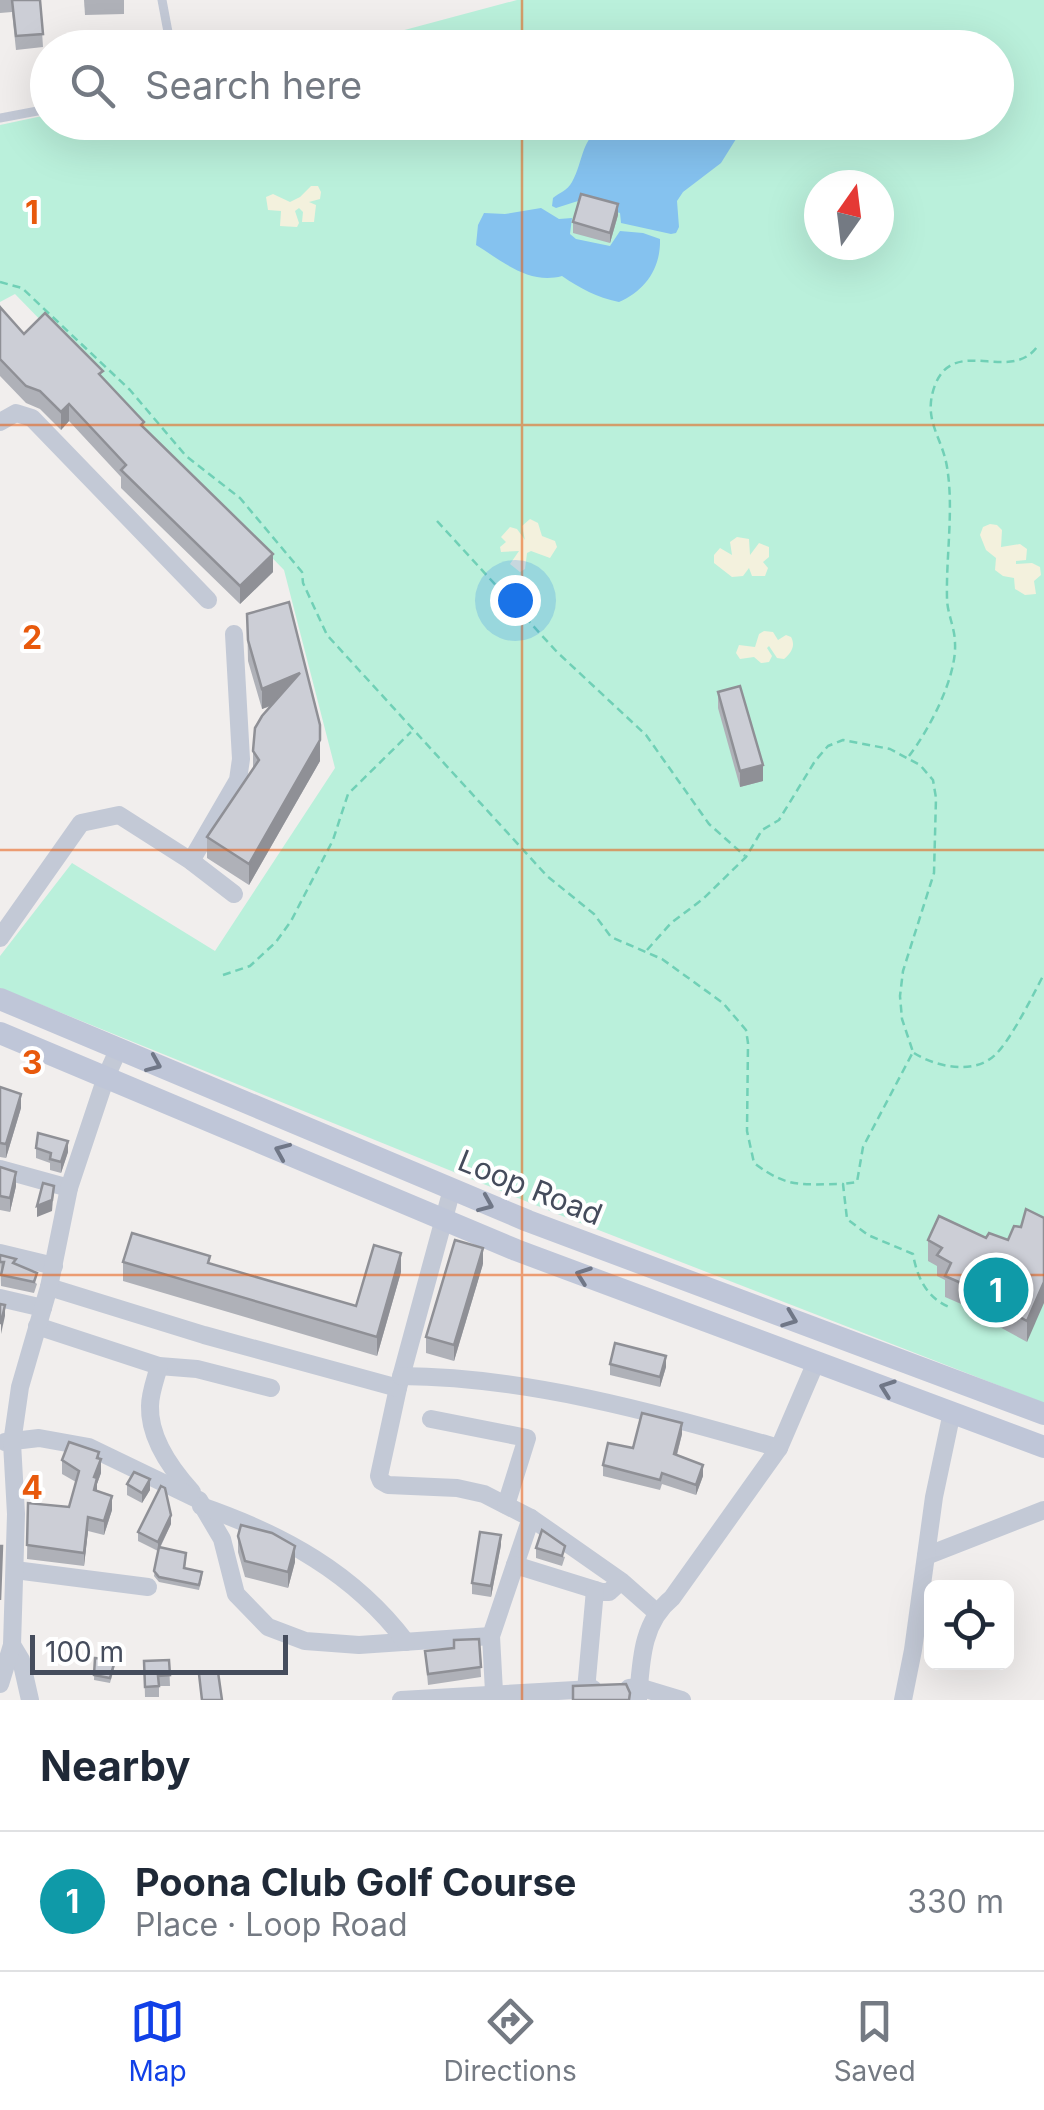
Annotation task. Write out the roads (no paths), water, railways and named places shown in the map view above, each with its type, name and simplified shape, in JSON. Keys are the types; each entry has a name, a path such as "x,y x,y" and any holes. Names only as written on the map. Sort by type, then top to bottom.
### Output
{"main road":[{"name":"Loop Road","path":"0,999 528,1221 1044,1414"},
{"name":"Loop Road","path":"0,1032 516,1250 1044,1447"}],"street":[{"path":"0,422 16,413 32,418 208,600"},
{"path":"191,861 238,780 241,758 234,634"},
{"path":"0,938 81,823 119,816 191,861 234,894"},
{"path":"0,1684 12,1645 14,1570 6,1442 49,1287 69,1188 118,1048"},
{"path":"0,1169 69,1188"},
{"path":"452,1190 400,1382 381,1481 388,1485 457,1488 484,1494 531,1518 621,1581 655,1611"},
{"path":"0,1253 54,1266"},
{"path":"49,1287 204,1335 400,1382 450,1377 586,1396 780,1448"},
{"path":"0,1298 159,1366 197,1369 271,1388"},
{"path":"638,1694 642,1652 655,1611 672,1598 780,1448 816,1362"},
{"path":"159,1366 150,1407 156,1439 222,1539 236,1594 268,1627 305,1641 359,1646 492,1636"},
{"path":"903,1700 934,1498 952,1412"},
{"path":"431,1419 527,1438 506,1506"},
{"path":"6,1442 38,1438 89,1447 311,1555 383,1612 406,1642"},
{"path":"926,1556 1044,1510"},
{"path":"494,1692 492,1636 531,1518"},
{"path":"515,1565 609,1592 621,1581"},
{"path":"14,1570 148,1587"},
{"path":"586,1690 596,1590"},
{"path":"12,1645 21,1660 30,1700"},
{"path":"401,1700 586,1690 682,1700"}],"lane":[{"path":"162,0 168,30"},
{"path":"0,118 30,112"}],"water":[{"path":"735,140 721,163 683,192 677,201 679,227 671,234 621,223 620,213 578,201 552,206 553,198 572,182 587,143"},
{"path":"541,208 559,219 572,218 570,234 576,239 610,246 620,231 660,239 658,260 650,277 637,292 619,302 589,292 562,276 527,274 476,245 484,213"}],"place":[{"name":"Poona Club Golf Course","path":"996,1290"}]}
